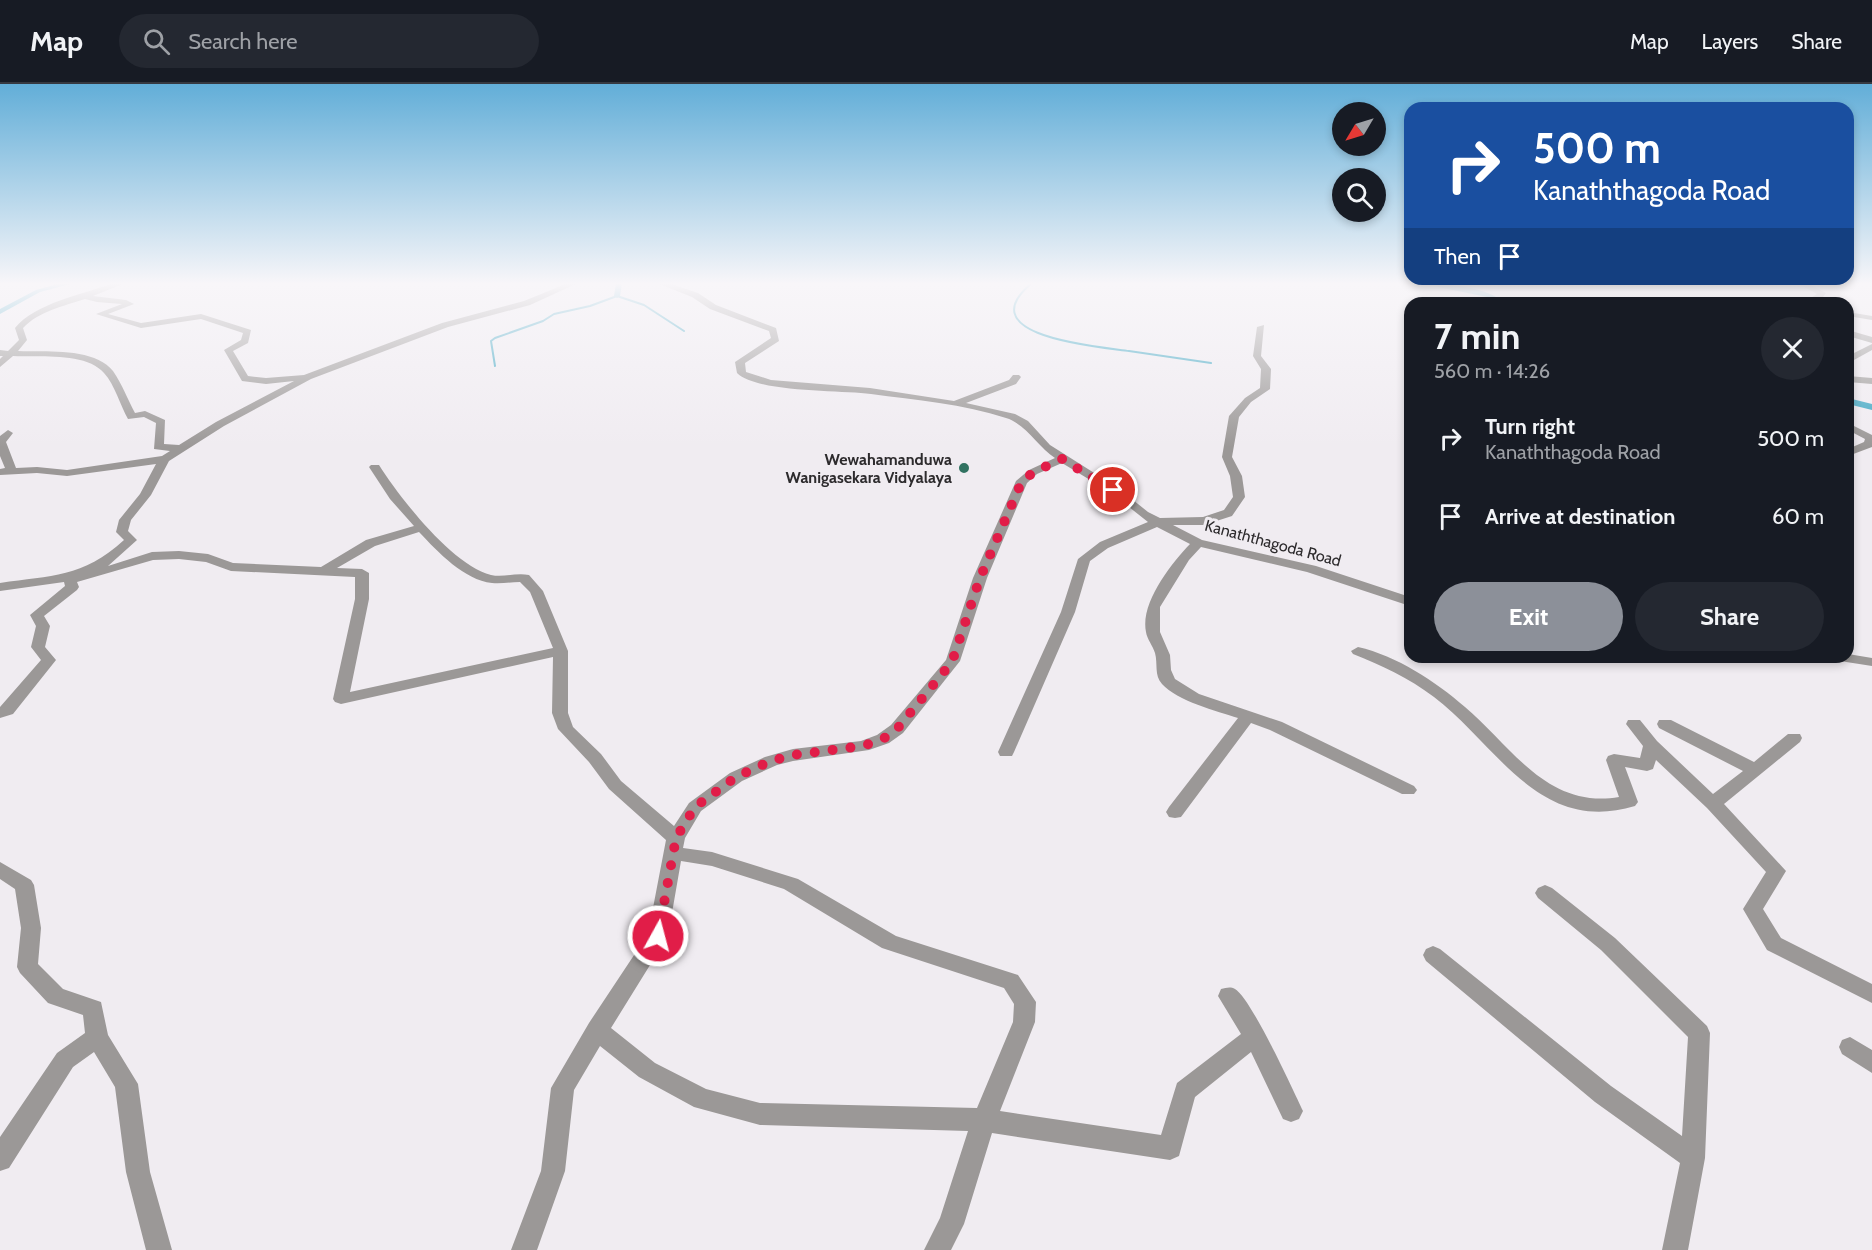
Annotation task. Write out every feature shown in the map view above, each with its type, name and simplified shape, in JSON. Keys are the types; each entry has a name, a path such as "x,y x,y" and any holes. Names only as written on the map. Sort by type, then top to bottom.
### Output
{"street":[{"path":"0,364 23,340 22,337"},
{"path":"246,337 228,350 244,379 266,381 308,377"},
{"path":"8,433 1,442 8,457 6,471 37,470 67,473 165,459 220,424 308,377 412,337"},
{"name":"Kanaththagoda Road","path":"775,337 740,362 742,373 748,377 771,383 870,391 955,404 1011,416 1024,423 1046,447 1062,459 1113,490 1144,515 1198,543 1311,569 1404,600"},
{"path":"1006,752 1068,612 1084,559 1104,545 1158,522 1204,522 1228,513 1239,497 1236,476 1227,457 1234,416 1248,400 1265,389 1266,369 1257,356 1260,337"},
{"path":"1854,356 1872,347"},
{"path":"0,352 73,356 96,362 108,371 132,417 145,414 160,422 158,447 183,449"},
{"path":"955,404 1013,382 1016,377"},
{"path":"1854,380 1872,381"},
{"path":"1854,426 1872,430"},
{"path":"1854,429 1870,438 1869,444 1854,450"},
{"path":"69,579 108,561 131,540 122,532 124,519 145,495 154,473 165,459"},
{"path":"524,1250 553,1171 563,1088 597,1030 658,936 674,845 695,807 736,777 771,761 793,755 863,746 883,739 897,729 952,662 980,578 1022,481 1034,472 1062,459"},
{"path":"375,467 382,481 422,528 466,567 490,579 524,578 536,591 561,651 560,713 566,729 595,758 615,785 674,845 791,884 889,942 1011,981 1025,1002 1024,1022 984,1120 951,1224 937,1250"},
{"path":"324,571 346,554 374,540 422,528"},
{"path":"1198,543 1184,558 1153,607 1153,632 1163,655 1163,670 1168,682 1193,697 1276,726 1408,790"},
{"path":"0,587 92,575 161,555 208,558 231,567 362,573 362,599 341,699 561,651"},
{"path":"0,713 7,710 49,660 38,646 43,626 37,615 72,587 69,579"},
{"path":"1358,651 1383,660 1440,694 1492,742 1514,766 1541,787 1565,800 1586,807 1616,807 1629,802 1614,760 1647,765 1651,745"},
{"path":"1854,659 1872,662"},
{"path":"1175,813 1248,716"},
{"path":"1634,724 1651,745 1713,804 1777,871 1753,909 1773,944 1872,994"},
{"path":"1665,724 1754,769"},
{"path":"1713,804 1794,738"},
{"path":"0,869 24,885 31,928 27,968 56,996 93,1009 97,1037 126,1084 138,1172 159,1250"},
{"path":"1545,893 1608,944 1699,1033 1693,1158 1675,1250"},
{"path":"1433,955 1603,1094 1693,1158"},
{"path":"1229,996 1255,1036 1291,1111"},
{"path":"597,1030 647,1070 702,1099 760,1114 984,1120 1170,1148 1185,1090 1255,1036"},
{"path":"0,1160 65,1060 97,1037"},
{"path":"1850,1047 1872,1063"}],"waterway":[{"path":"495,366 491,341 497,337"},
{"path":"1051,337 1093,346 1211,363"},
{"path":"1854,402 1872,407"}],"place":[{"name":"Wewahamanduwa Wanigasekara Vidyalaya","path":"964,468"}],"route":[{"path":"658,936 676,838 695,807 736,777 771,761 793,755 863,746 883,739 897,729 952,662 980,578 1022,481 1034,472 1062,459 1113,490"}]}
